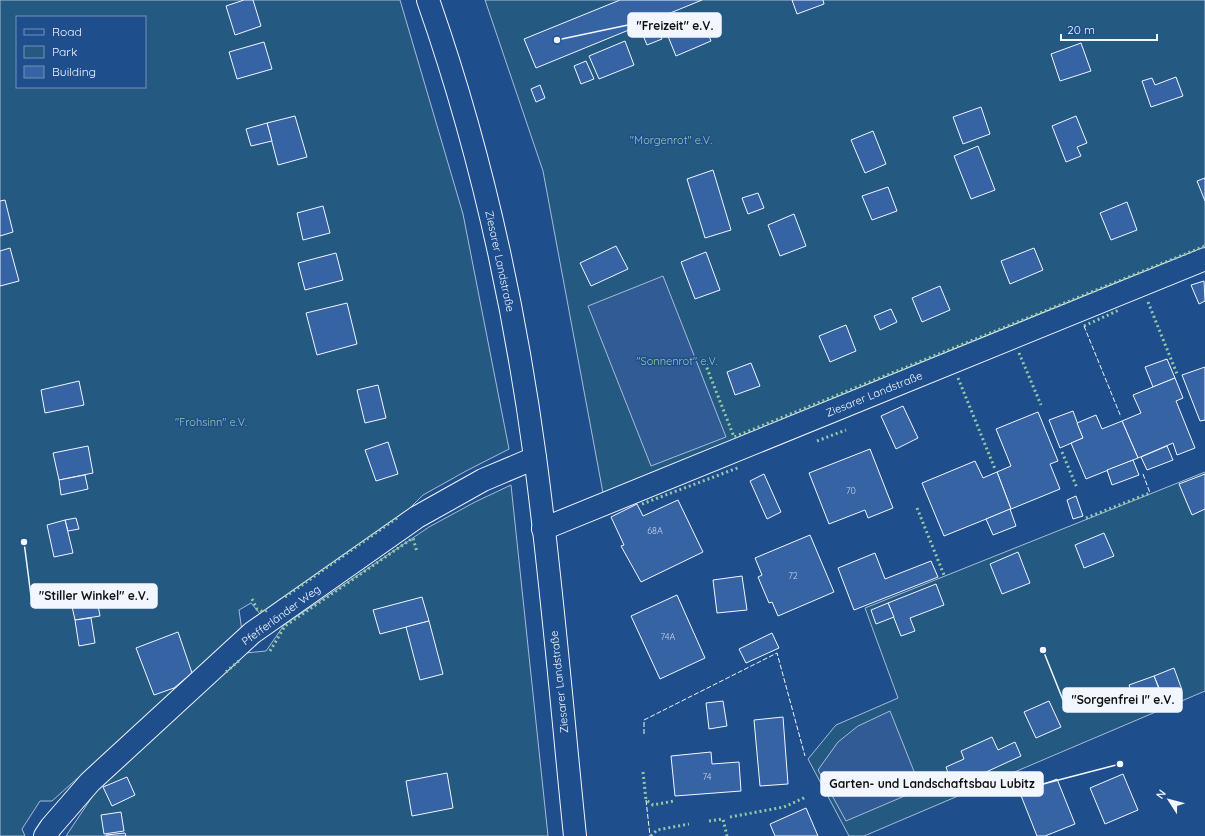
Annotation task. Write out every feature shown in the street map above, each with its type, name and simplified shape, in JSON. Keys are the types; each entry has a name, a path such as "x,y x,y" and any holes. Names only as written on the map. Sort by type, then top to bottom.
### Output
{"street":[{"name":"Ziesarer Landstraße","path":"428,0 452,69 487,200 506,289 535,458 544,529 575,836"},
{"name":"Ziesarer Landstraße","path":"544,529 1205,259"},
{"name":"Pfefferländer Weg","path":"46,836 51,827 90,782 252,634 418,517 483,480 535,458"}],"green space":[{"name":"\"Frohsinn\" e.V.","path":"0,0 400,0 463,214 509,449 423,495 401,517 262,616 251,603 239,610 242,631 52,801 40,801 22,829 25,836 0,836"},
{"path":"485,0 1205,0 1205,248 603,493 543,171"},
{"path":"1205,472 1205,691 864,836 849,836 808,759 836,725 898,698 865,608"},
{"path":"511,485 548,836 66,836 96,791 245,653 266,651 284,625 429,527 475,502"}],"shaded area":[{"path":"663,276 726,437 651,466 588,306"},
{"path":"890,711 921,789 846,821 818,770 838,742 858,726"}],"building":[{"path":"244,0 253,0 261,26 235,35 226,6"},
{"path":"620,0 702,0 536,68 524,39"},
{"path":"792,0 823,0 824,4 797,14"},
{"path":"700,14 711,41 676,56 665,29"},
{"path":"657,27 662,39 647,45 642,33"},
{"path":"625,41 634,65 599,79 589,56"},
{"path":"264,42 272,69 237,79 229,52"},
{"path":"1081,43 1091,71 1060,81 1051,54"},
{"path":"586,61 594,79 581,84 574,66"},
{"path":"1176,77 1183,96 1151,107 1142,81 1152,78 1155,85"},
{"path":"540,85 545,98 536,102 531,89"},
{"path":"981,107 990,134 963,144 953,117"},
{"path":"295,116 307,157 278,165 267,123"},
{"path":"1076,116 1087,143 1077,147 1081,156 1066,162 1052,126"},
{"path":"267,123 272,141 251,146 246,129"},
{"path":"873,131 886,164 865,173 851,140"},
{"path":"978,146 995,190 971,199 954,156"},
{"path":"713,170 731,230 705,238 687,179"},
{"path":"1205,178 1205,201 1197,181"},
{"path":"888,187 897,211 872,220 862,196"},
{"path":"758,193 764,208 748,214 742,198"},
{"path":"5,200 13,232 0,236 0,201"},
{"path":"1127,202 1137,230 1111,240 1100,213"},
{"path":"323,206 330,233 303,240 297,213"},
{"path":"794,214 806,246 780,256 768,225"},
{"path":"616,246 628,269 591,286 580,263"},
{"path":"10,248 19,281 0,286 0,251"},
{"path":"1034,248 1043,270 1010,284 1001,261"},
{"path":"706,252 720,290 695,299 681,262"},
{"path":"336,253 343,280 305,290 298,263"},
{"path":"1204,281 1205,301 1199,304 1191,285"},
{"path":"940,286 950,310 922,322 912,298"},
{"path":"347,303 357,344 317,355 306,313"},
{"path":"891,309 897,322 880,330 874,316"},
{"path":"846,325 856,351 830,362 819,336"},
{"path":"1167,359 1175,378 1153,387 1145,367"},
{"path":"751,363 760,386 735,395 727,372"},
{"path":"1205,367 1205,420 1200,421 1182,375"},
{"path":"1175,378 1183,398 1176,401 1195,448 1177,455 1173,443 1138,458 1122,421 1141,413 1133,395"},
{"path":"79,381 84,405 45,413 41,390"},
{"path":"378,385 386,418 365,423 357,390"},
{"path":"903,406 918,438 896,449 881,416"},
{"path":"1073,411 1083,438 1060,448 1049,420"},
{"path":"1038,412 1058,461 1050,464 1060,489 1011,509 997,472 1011,466 996,429"},
{"path":"1096,415 1102,429 1122,421 1138,458 1086,479 1071,443 1083,438 1077,423"},
{"path":"388,442 398,474 376,481 365,450"},
{"path":"88,446 93,473 59,480 53,453"},
{"path":"1167,446 1173,460 1147,470 1141,457"},
{"path":"870,449 893,508 868,518 865,510 829,524 809,473"},
{"path":"1133,460 1139,475 1112,485 1107,470"},
{"path":"975,461 983,478 997,472 1011,509 944,536 922,483"},
{"path":"764,474 781,512 767,519 750,481"},
{"path":"1205,474 1205,509 1192,515 1179,484"},
{"path":"85,475 88,489 61,495 59,480"},
{"path":"1076,496 1083,516 1073,519 1067,500"},
{"path":"678,500 703,552 641,582 621,546 624,545 611,517 637,504 643,516"},
{"path":"1010,509 1016,526 993,535 986,519"},
{"path":"76,518 79,529 68,531 65,520"},
{"path":"65,520 73,553 54,557 47,525"},
{"path":"1104,533 1114,556 1084,568 1075,545"},
{"path":"810,535 834,592 778,616 772,602 769,603 758,577 762,575 755,558"},
{"path":"1018,552 1030,583 1002,594 990,564"},
{"path":"875,553 885,579 931,561 938,577 854,610 838,568"},
{"path":"742,576 747,610 717,613 713,580"},
{"path":"936,584 944,605 910,618 915,631 901,636 888,603"},
{"path":"95,588 100,616 75,620 69,593"},
{"path":"677,595 705,658 660,679 631,616"},
{"path":"422,597 429,621 380,634 373,610"},
{"path":"888,603 894,617 876,624 871,610"},
{"path":"91,618 95,643 79,646 75,620"},
{"path":"429,621 443,674 420,680 406,627"},
{"path":"178,632 192,673 174,688 154,695 136,648"},
{"path":"772,633 779,648 746,663 739,649"},
{"path":"1174,668 1182,690 1163,697 1154,676"},
{"path":"1154,676 1159,689 1134,698 1129,685"},
{"path":"723,701 727,726 709,729 706,703"},
{"path":"1049,701 1061,727 1036,738 1024,712"},
{"path":"783,717 788,784 760,786 754,720"},
{"path":"992,737 998,750 1015,742 1021,756 949,789 943,775 948,773 946,767 964,759 961,751"},
{"path":"711,752 712,764 739,762 741,791 675,796 671,756"},
{"path":"447,773 453,808 412,816 406,781"},
{"path":"1123,774 1138,810 1105,824 1090,788"},
{"path":"127,777 135,795 112,806 103,787"},
{"path":"1057,779 1075,824 1045,836 1037,836 1020,793"},
{"path":"806,808 818,836 775,836 770,824"},
{"path":"121,812 124,831 104,834 101,815"},
{"path":"125,833 126,836 106,836 106,835"}],"hedge":[{"path":"705,363 734,437 1205,246"},
{"path":"1148,302 1177,374"},
{"path":"1084,326 1119,310"},
{"path":"1019,353 1041,405"},
{"path":"958,378 995,469"},
{"path":"817,441 846,430"},
{"path":"1062,452 1077,488"},
{"path":"642,504 740,467"},
{"path":"1086,518 1150,493"},
{"path":"917,508 944,575"},
{"path":"285,597 397,518"},
{"path":"270,651 285,626 413,538 417,552"},
{"path":"252,599 257,609 264,612 267,610"},
{"path":"226,672 241,659"},
{"path":"643,772 646,800 653,805 674,801"},
{"path":"730,817 784,807 806,797"},
{"path":"709,821 723,819 727,836"},
{"path":"651,836 657,830 689,824"}],"fence":[{"path":"1084,326 1121,417"},
{"path":"1143,474 1150,493"},
{"path":"644,734 644,720 777,653 805,756"},
{"path":"646,800 650,836"}],"place":[{"name":"\"Freizeit\" e.V.","path":"557,40"},
{"name":"\"Stiller Winkel\" e.V.","path":"24,542"},
{"name":"\"Sorgenfrei I\" e.V.","path":"1043,650"},
{"name":"Garten- und Landschaftsbau Lubitz","path":"1120,764"}],"park label":[{"name":"\"Morgenrot\" e.V.","path":"671,140"},
{"name":"\"Sonnenrot\" e.V.","path":"677,361"}]}
